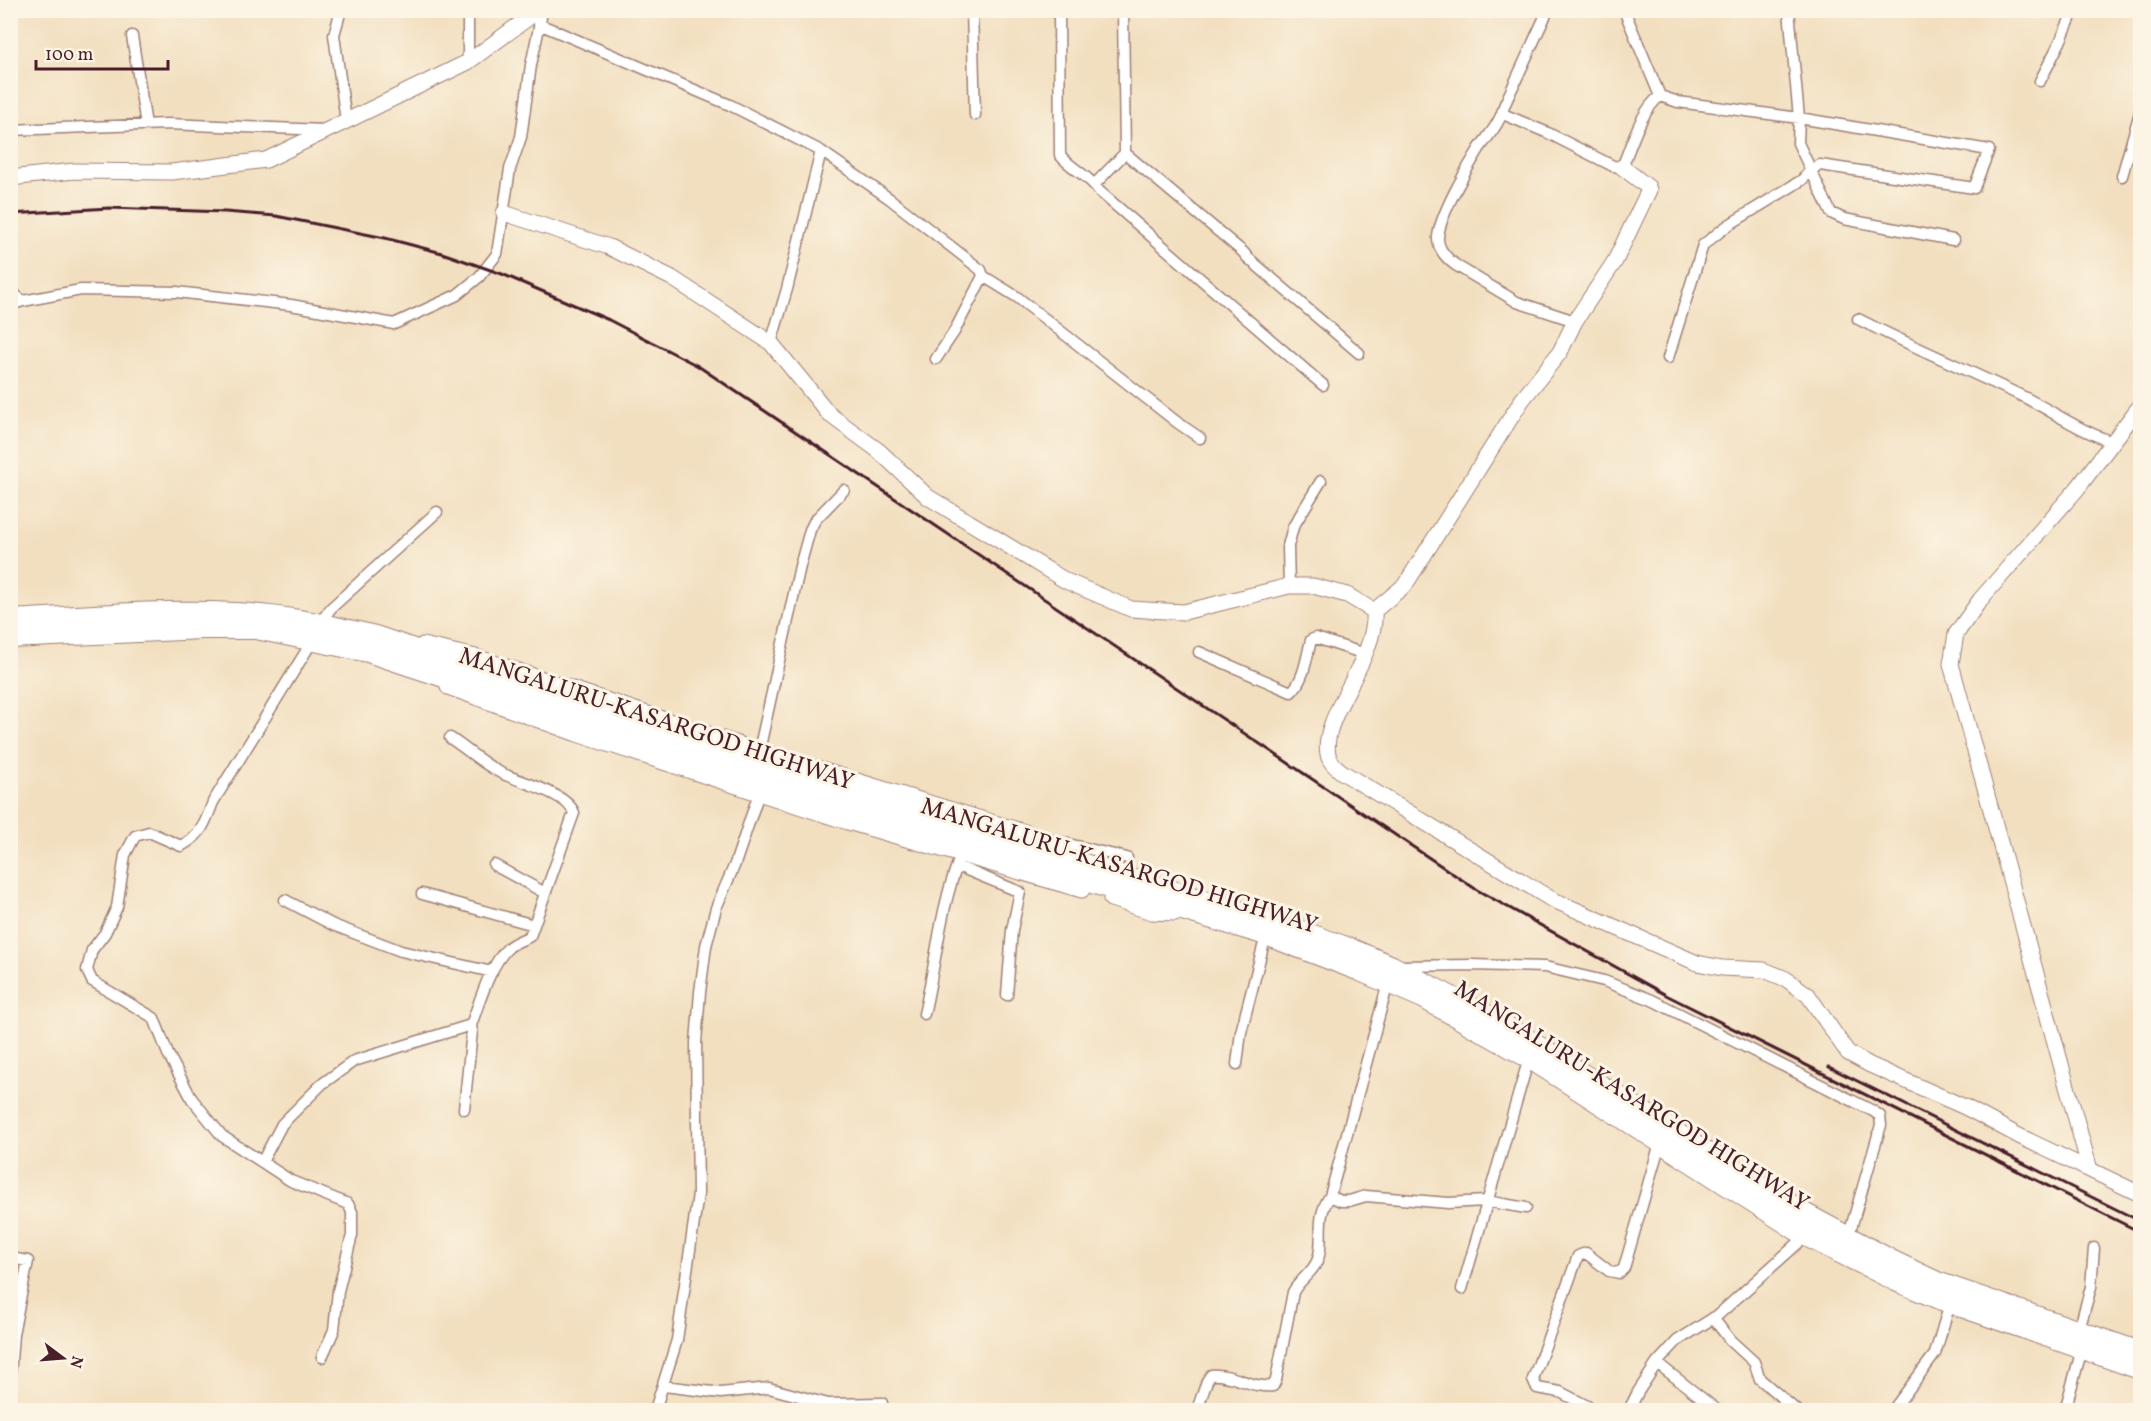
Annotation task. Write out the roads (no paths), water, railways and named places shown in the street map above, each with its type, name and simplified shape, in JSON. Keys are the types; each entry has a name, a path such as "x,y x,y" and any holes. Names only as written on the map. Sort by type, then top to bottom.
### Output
{"highway":[{"name":"MANGALURU-KASARGOD HIGHWAY","path":"10,620 129,613 237,613 317,631 397,652 764,770 1202,916 1390,975 1498,1021 1804,1213 1848,1238 1937,1282 2080,1340 2140,1369"},
{"name":"MANGALURU-KASARGOD HIGHWAY","path":"10,638 202,629 317,631"},
{"name":"MANGALURU-KASARGOD HIGHWAY","path":"764,770 1282,924 1349,948 1423,998 1529,1058 1806,1236 1896,1281 1950,1303 2080,1340 2140,1352"}],"street":[{"path":"341,10 334,35 346,121"},
{"path":"468,10 468,62"},
{"path":"972,10 975,115"},
{"path":"1059,10 1060,155 1066,163 1095,184 1099,191 1323,385"},
{"path":"1095,184 1125,153 1123,10"},
{"path":"1548,10 1504,106 1503,114 1477,152 1446,213 1437,238 1441,250 1450,262 1517,302 1575,321"},
{"path":"1624,10 1660,96 1678,102 1799,118 1989,150 1974,188 1820,165 1810,171 1802,180 1727,226 1703,245 1668,358"},
{"path":"1789,10 1799,118 1798,143 1831,213 1844,219 1953,240"},
{"path":"2040,81 2074,10"},
{"path":"10,178 74,171 172,172 266,160 468,62 541,15"},
{"path":"541,15 821,151 890,199 981,270 983,276 1017,297 1200,438"},
{"path":"10,306 23,301 81,290 176,292 291,305 394,324 457,295 479,278 497,254 510,170 521,137 541,15"},
{"path":"132,36 146,125"},
{"path":"1622,167 1644,118 1660,96"},
{"path":"2122,176 2140,112"},
{"path":"1503,114 1548,133 1613,166 1622,167 1649,190 1615,261 1575,321 1560,352 1522,400 1405,585 1374,611 1373,629 1365,654 1333,722 1328,741 1328,755 1333,766 1551,899 1697,963 1722,968 1764,970 1786,979 1808,995 1848,1053 1869,1065 1967,1108 2019,1136 2140,1194"},
{"path":"10,130 146,125 329,130"},
{"path":"771,343 788,289 821,151"},
{"path":"1125,153 1244,252 1248,258 1359,353"},
{"path":"504,213 609,247 672,278 771,343 830,416 879,451 928,496 1066,580 1131,609 1193,610 1289,586 1313,586 1347,595 1374,611"},
{"path":"936,359 954,332 983,276"},
{"path":"10,291 23,301"},
{"path":"1858,319 2027,399 2097,437 2113,442"},
{"path":"2090,1170 1952,664 1956,633 1980,600 2077,489 2140,406"},
{"path":"1289,586 1288,546 1293,527 1321,481"},
{"path":"655,1410 676,1340 698,1194 696,1043 706,946 716,908 735,864 764,770 800,566 810,530 815,520 844,490"},
{"path":"322,1358 334,1330 338,1291 352,1235 352,1212 348,1204 291,1181 222,1136 192,1099 168,1054 154,1018 92,981 87,970 92,950 105,933 117,908 125,855 135,836 149,832 181,846 195,839 213,802 331,608 437,512"},
{"path":"1199,652 1291,692 1296,688 1311,640 1316,638 1365,654"},
{"path":"397,652 414,675 577,734 764,770 1127,858"},
{"path":"450,738 500,772 549,792 572,806 574,813 530,936 508,948 492,972 471,1025 464,1109"},
{"path":"764,770 848,822 959,860 1152,912 1202,916"},
{"path":"1039,837 1054,855"},
{"path":"959,860 1020,892 1012,930 1008,995"},
{"path":"924,1014 938,936 959,860"},
{"path":"494,865 545,893"},
{"path":"422,894 534,925"},
{"path":"285,900 333,925 400,951 492,972"},
{"path":"1238,1064 1241,1032 1266,935"},
{"path":"1197,1410 1204,1387 1211,1375 1227,1376 1265,1387 1273,1386 1276,1380 1293,1292 1298,1282 1316,1267 1319,1256 1319,1226 1324,1206 1330,1196 1390,975 1471,965 1545,967 1604,981 1652,1000 1873,1111 1880,1116 1881,1125 1848,1238"},
{"path":"262,1162 282,1124 322,1084 354,1061 471,1025"},
{"path":"1462,1289 1529,1058"},
{"path":"1594,1410 1560,1392 1537,1388 1533,1379 1576,1258 1586,1253 1613,1273 1619,1273 1624,1268 1660,1143"},
{"path":"1330,1196 1341,1201 1366,1196 1448,1203 1486,1201 1526,1208"},
{"path":"1629,1410 1657,1364 1677,1341 1713,1318 1806,1236"},
{"path":"2053,1410 2065,1409 2091,1287 2094,1248"},
{"path":"10,1258 28,1261 13,1334 10,1374"},
{"path":"1893,1410 1935,1354 1950,1303"},
{"path":"1713,1318 1730,1340 1754,1362 1760,1379 1796,1410"},
{"path":"1657,1364 1717,1410"},
{"path":"664,1386 713,1392 769,1388 828,1404 874,1401 882,1403"}],"railway":[{"path":"10,214 109,208 276,216 385,238 442,253 502,274 609,320 698,366 1477,890 1668,996 2140,1232"},
{"path":"1829,1067 2140,1221"}]}
